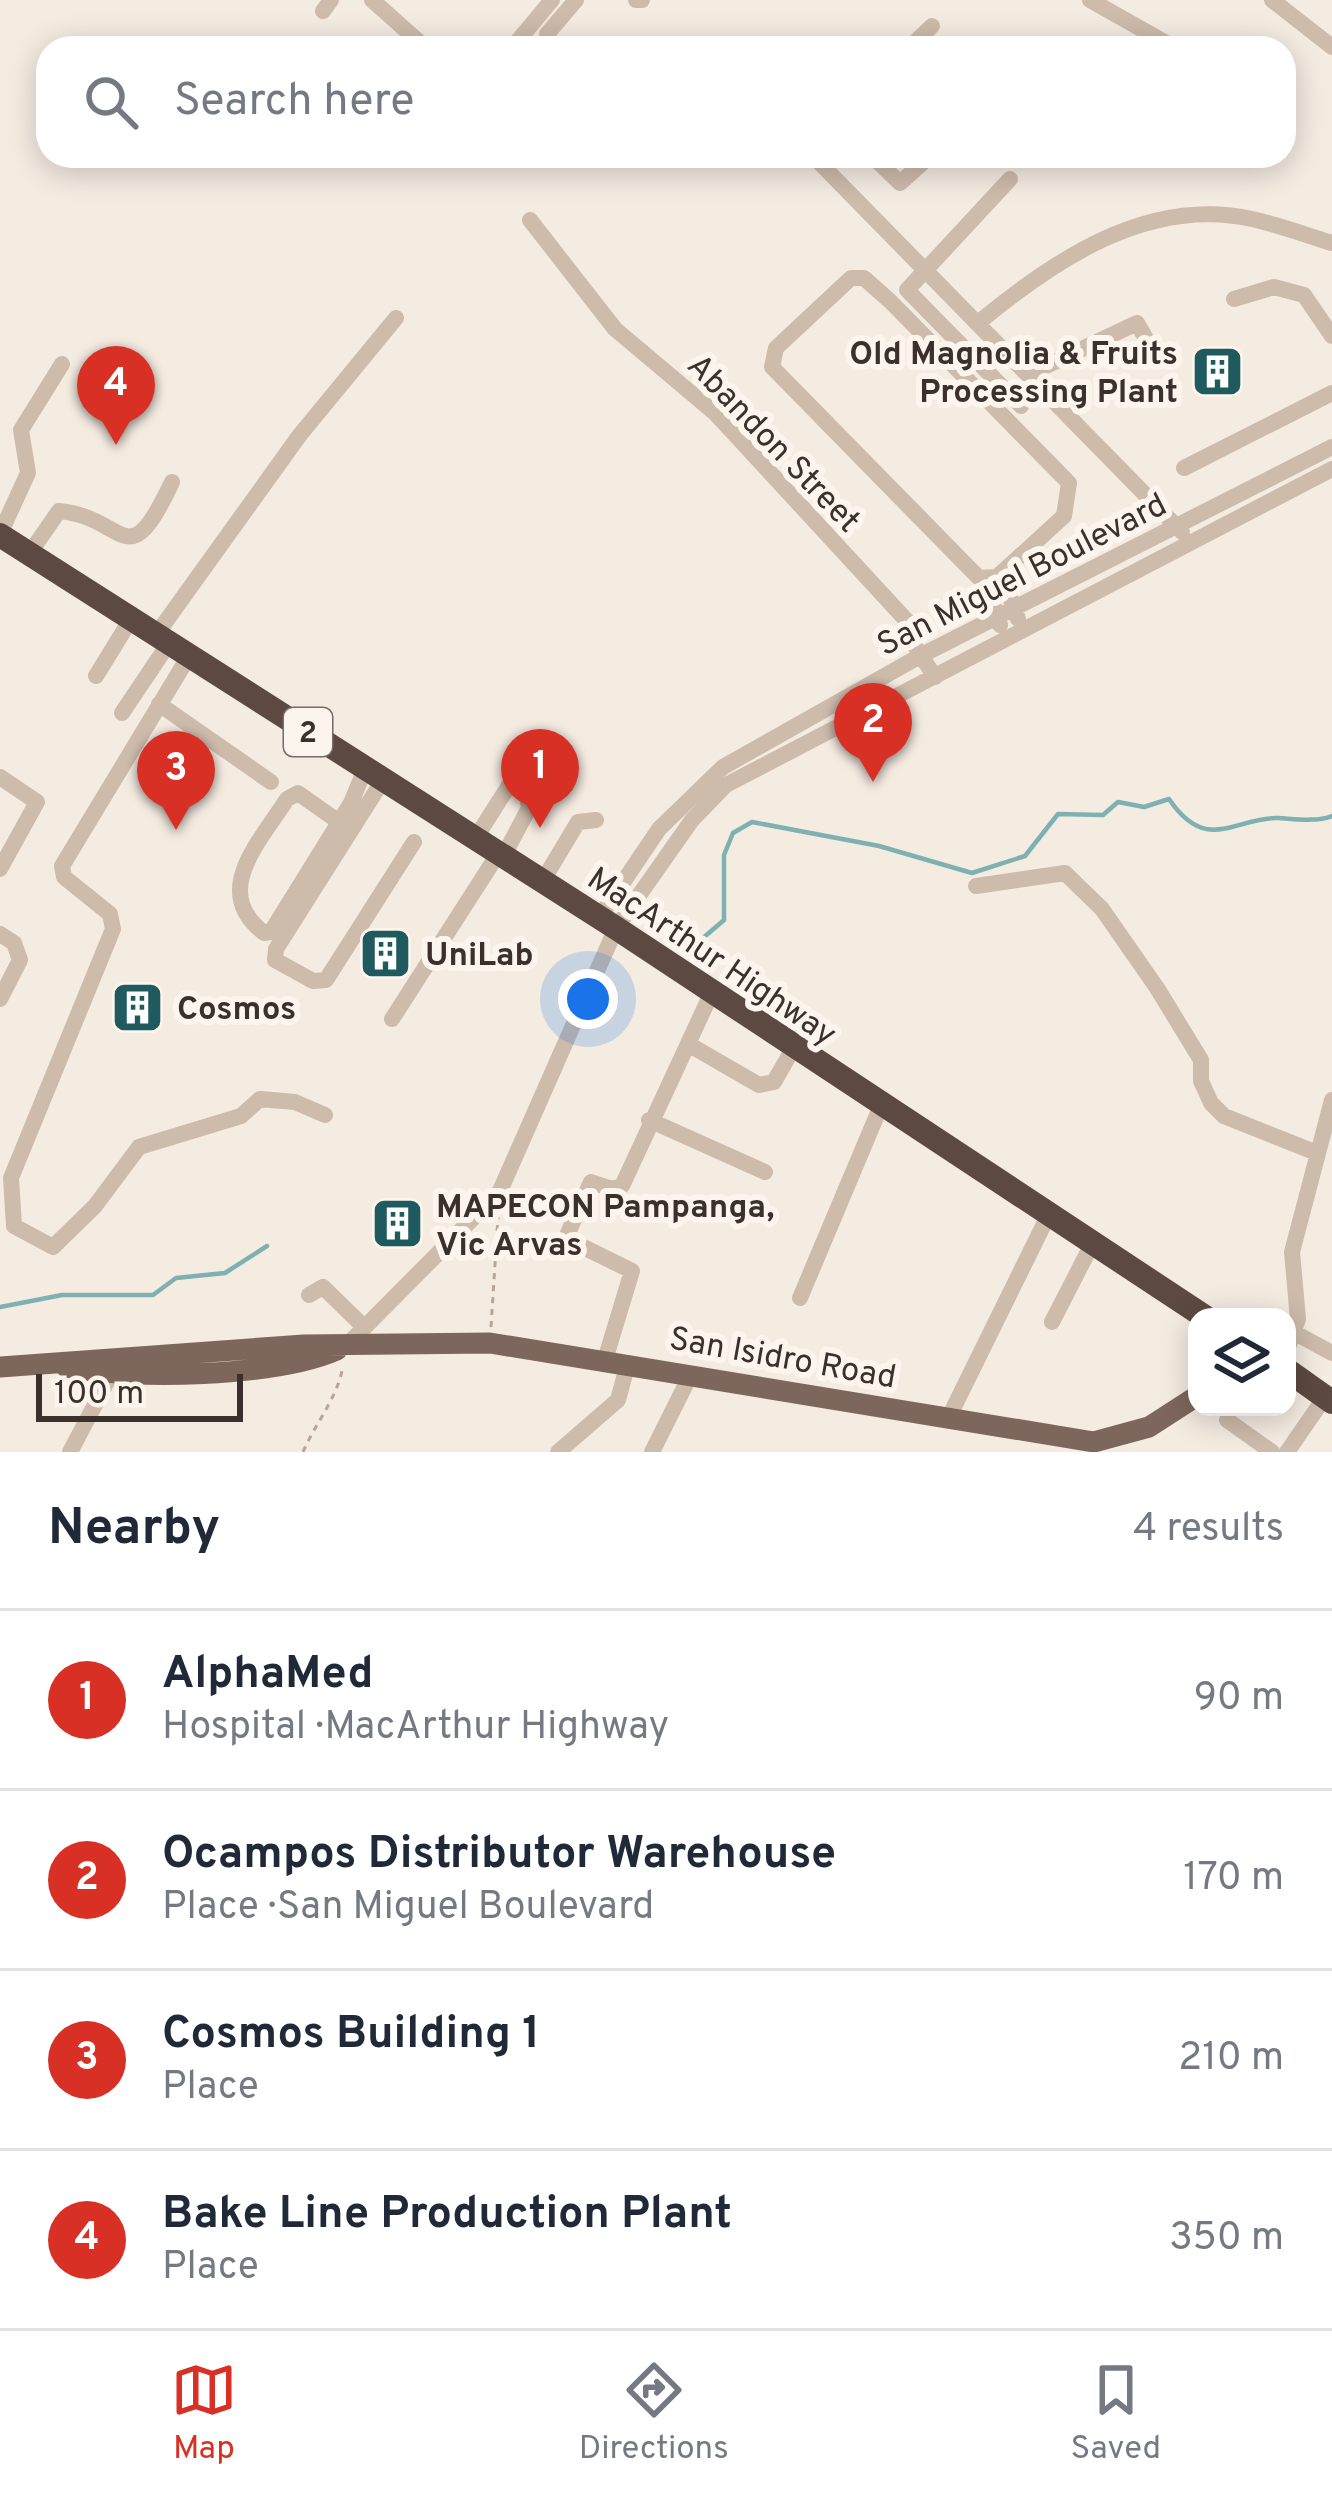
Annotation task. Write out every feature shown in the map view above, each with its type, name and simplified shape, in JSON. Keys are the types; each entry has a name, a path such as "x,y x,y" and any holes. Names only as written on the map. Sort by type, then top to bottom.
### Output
{"highway":[{"name":"MacArthur Highway","path":"0,534 607,923 880,1108 1190,1308"},
{"path":"1296,1376 1329,1399"}],"main road":[{"name":"San Isidro Road","path":"0,1368 116,1366 346,1346 490,1343 949,1418 1092,1447 1149,1426 1188,1402"}],"street":[{"path":"372,0 412,36"},
{"path":"522,36 552,0"},
{"path":"547,34 576,0"},
{"path":"1090,0 1154,36"},
{"path":"1272,0 1332,47"},
{"path":"922,36 932,26"},
{"path":"824,168 1178,526 1190,546"},
{"path":"884,168 900,183 917,168"},
{"path":"1010,179 922,270 908,293 1021,406"},
{"path":"978,322 1046,267 1123,231 1172,217 1249,218 1332,243"},
{"name":"Abandon Street","path":"530,220 615,329 716,414 907,621 920,656 935,677"},
{"path":"993,577 1064,516 1069,483 891,302 863,278 851,278 776,348 772,367 993,577 1017,609 1011,637"},
{"path":"1234,299 1274,287 1304,295 1332,336"},
{"path":"122,713 171,645 299,436 396,318"},
{"path":"1029,374 1137,322 1153,351"},
{"path":"0,534 28,473 21,430 62,364"},
{"path":"1184,468 1332,393"},
{"name":"San Miguel Boulevard","path":"607,923 659,830 704,782 920,656 1332,447"},
{"name":"San Miguel Boulevard","path":"607,923 716,794 1332,469"},
{"path":"1268,479 1276,500"},
{"path":"29,554 59,511 77,513 115,535 138,536 151,526 172,482"},
{"path":"993,577 999,618 1011,637"},
{"path":"96,676 131,619"},
{"path":"171,645 159,704 62,866 64,877 110,914 113,929 11,1178 14,1226 53,1247 95,1206 139,1147 241,1116 260,1099 295,1102 325,1115"},
{"path":"842,702 854,718"},
{"path":"159,704 272,782"},
{"path":"475,839 534,746"},
{"path":"339,822 298,794 287,799 237,885 239,908 264,933 271,932 374,775"},
{"path":"374,775 276,950 275,960 314,981 326,980 414,842"},
{"path":"0,777 37,802 1,864"},
{"path":"392,1019 530,808 526,796 535,784"},
{"path":"542,882 578,822 596,820"},
{"path":"976,886 1065,872 1102,909 1157,988 1201,1060 1201,1081 1211,1103 1224,1115 1317,1153"},
{"path":"346,1346 500,1191 607,923"},
{"path":"0,934 14,943 20,960 0,999"},
{"path":"558,1452 602,1419 618,1400 617,1362 632,1271 569,1240 568,1233 591,1182 612,1190 622,1186 712,992"},
{"path":"688,1044 765,1085 774,1082 794,1047"},
{"path":"1294,1308 1292,1252 1332,1100"},
{"path":"800,1298 880,1108"},
{"path":"650,1120 765,1172"},
{"path":"949,1418 1048,1216"},
{"path":"1052,1322 1092,1244"},
{"path":"309,1294 323,1287 362,1325"},
{"path":"1296,1334 1332,1353"},
{"path":"70,1452 116,1366"},
{"path":"652,1452 691,1374"},
{"path":"1287,1452 1329,1399"},
{"path":"1227,1420 1271,1452"}],"path":[{"path":"490,1343 500,1191"},
{"path":"303,1452 319,1414 340,1389 346,1346"}],"waterway":[{"path":"696,944 724,920 724,855 733,833 752,822 879,846 972,873 1025,856 1058,814 1103,815 1118,802 1144,807 1169,799 1183,816 1209,829 1263,819 1332,816"},
{"path":"0,1307 62,1295 153,1295 176,1278 225,1273 267,1246"}],"place":[{"name":"Old Magnolia & Fruits Processing Plant","path":"1217,371"},
{"name":"Bake Line Production Plant","path":"116,445"},
{"name":"Ocampos Distributor Warehouse","path":"873,782"},
{"name":"AlphaMed","path":"540,828"},
{"name":"Cosmos Building 1","path":"176,830"},
{"name":"UniLab","path":"386,953"},
{"name":"Cosmos","path":"138,1007"},
{"name":"MAPECON Pampanga, Vic Arvas","path":"397,1224"}]}
